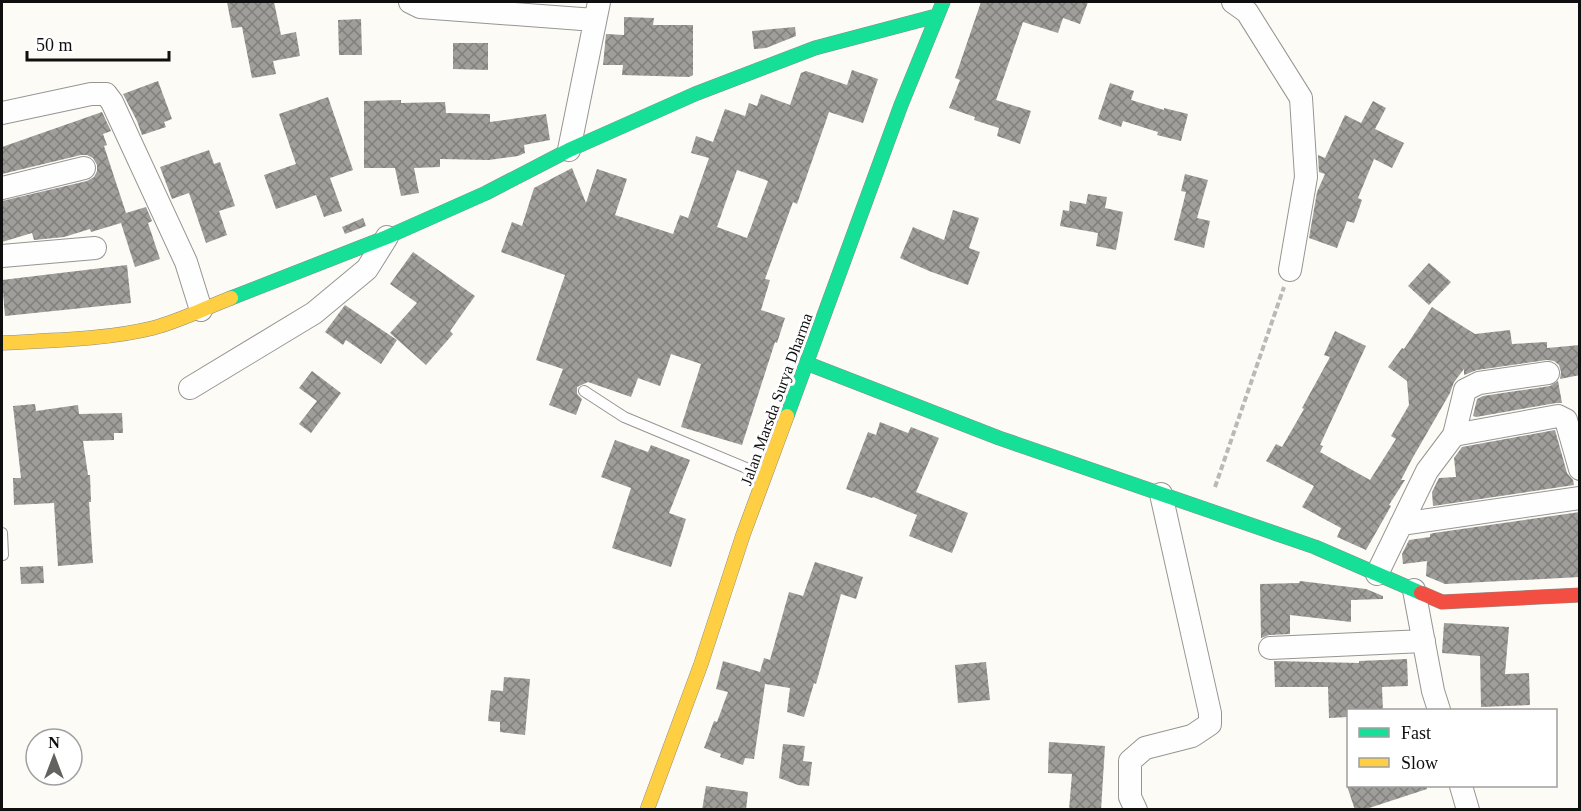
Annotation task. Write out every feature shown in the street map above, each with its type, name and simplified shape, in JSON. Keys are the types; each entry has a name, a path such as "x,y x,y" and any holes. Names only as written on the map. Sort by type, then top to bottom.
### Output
{"main road":[{"name":"Jalan Marsda Surya Dharma","path":"647,810 701,664 743,535 806,363 943,2"},
{"path":"2,343 117,334 159,327 183,320 201,310 387,237 486,193 569,150 695,94 815,48 936,16"},
{"path":"806,363 999,438 1315,547 1442,602 1580,595"}],"street":[{"path":"410,2 420,7 597,11 569,150"},
{"path":"1233,2 1247,12 1301,98 1306,177 1290,270"},
{"path":"2,113 91,94 106,94 112,102 186,262 201,310"},
{"path":"2,188 84,168"},
{"path":"190,388 314,313 367,269 387,237"},
{"path":"2,256 95,248"},
{"path":"1377,574 1427,471 1454,435 1465,390 1479,383 1548,373"},
{"path":"1454,435 1558,416 1566,420 1580,469"},
{"path":"1136,810 1130,797 1130,761 1145,748 1192,736 1210,724 1210,713 1161,494"},
{"path":"1401,524 1580,498"},
{"path":"1414,590 1439,709"},
{"path":"1270,648 1424,641"},
{"path":"1461,787 1468,810"}],"lane":[{"path":"584,391 624,417 766,477"},
{"path":"2,533 3,555"}],"path":[{"path":"1207,510 1290,270"}],"building":[{"path":"227,2 274,2 281,35 296,32 300,56 273,61 276,74 252,78 242,27 232,28"},
{"path":"981,2 1088,2 1080,24 1063,18 1058,33 1023,22 996,100 1031,111 1020,144 997,136 999,128 974,120 975,117 949,108 960,80 955,78"},
{"path":"624,17 654,18 653,25 693,25 693,75 689,77 622,75 623,65 603,65 606,34 624,35"},
{"path":"361,19 362,55 339,55 338,20"},
{"path":"795,27 796,36 766,48 754,49 752,31"},
{"path":"453,43 488,43 488,70 453,69"},
{"path":"852,70 878,79 863,123 829,112 797,204 793,202 765,279 770,280 761,310 785,318 742,445 681,427 701,364 671,354 660,386 638,378 631,397 588,382 577,387 577,394 582,399 576,415 549,405 563,369 536,360 565,275 501,252 512,222 522,226 534,188 572,168 586,203 597,169 627,179 615,215 673,234 680,215 688,218 709,158 691,153 696,136 713,142 725,109 745,116 749,103 757,106 761,94 790,105 801,73 806,71 847,85","holes":["737,170 768,181 747,238 717,227"]},
{"path":"158,81 172,119 164,122 166,127 142,135 123,94"},
{"path":"1110,83 1134,91 1131,100 1164,110 1164,108 1188,114 1181,141 1157,135 1158,132 1123,121 1121,127 1098,119"},
{"path":"328,97 353,170 330,178 342,211 324,217 316,195 276,209 264,175 296,164 279,114"},
{"path":"401,100 401,103 445,102 446,113 490,114 490,122 546,114 550,140 524,145 525,153 518,156 489,160 440,159 440,167 414,168 419,193 401,196 395,168 364,168 364,101"},
{"path":"1373,101 1386,108 1375,129 1404,143 1392,168 1374,159 1358,198 1362,200 1354,223 1347,221 1337,248 1309,238 1317,192 1325,174 1319,172 1318,155 1325,158 1345,115 1361,123"},
{"path":"102,112 111,131 103,134 107,145 104,146 126,213 146,207 152,221 148,223 160,259 135,267 121,223 64,237 34,240 32,233 2,242 2,201 87,181 94,177 97,165 93,158 81,155 2,174 2,147"},
{"path":"209,150 214,164 220,162 235,206 219,211 227,235 206,243 189,193 172,199 160,167"},
{"path":"1185,174 1208,180 1197,218 1210,221 1204,248 1174,240 1186,192 1181,191"},
{"path":"1088,194 1107,197 1105,208 1123,212 1116,250 1096,246 1098,233 1060,226 1063,210 1069,211 1070,201 1086,204"},
{"path":"953,210 979,218 969,248 980,252 968,285 900,258 913,227 944,240"},
{"path":"363,218 366,226 345,234 342,227"},
{"path":"413,252 475,296 450,331 453,334 426,365 390,333 417,303 390,284"},
{"path":"1429,263 1451,282 1429,305 1408,286"},
{"path":"127,265 131,303 5,316 2,280"},
{"path":"345,305 397,340 381,364 346,340 343,345 325,332"},
{"path":"1432,307 1475,334 1510,330 1512,344 1547,342 1547,348 1580,345 1580,375 1560,379 1559,365 1547,360 1477,370 1464,375 1464,369 1454,382 1412,459 1401,480 1405,480 1389,505 1391,506 1366,550 1337,537 1341,528 1302,507 1314,486 1266,461 1276,444 1282,447 1304,409 1302,408 1330,357 1324,355 1335,331 1366,346 1320,445 1323,446 1320,452 1370,480 1396,439 1391,436 1409,405 1407,381 1388,367 1402,348 1404,349"},
{"path":"312,371 341,393 311,433 299,424 317,401 299,388"},
{"path":"1558,381 1562,403 1473,416 1477,399 1483,396 1550,386"},
{"path":"35,404 36,411 78,405 79,414 122,413 123,433 114,433 114,440 83,441 88,475 90,475 91,502 89,502 93,563 58,566 54,503 14,505 13,478 21,478 13,406"},
{"path":"880,422 908,433 911,427 939,438 916,492 968,513 952,553 909,536 917,515 846,489 868,432 876,435"},
{"path":"1555,430 1567,473 1574,485 1433,506 1432,492 1439,478 1456,477 1454,458 1462,447"},
{"path":"615,440 648,452 651,445 690,460 669,513 686,519 671,567 612,548 631,488 601,477"},
{"path":"1580,512 1580,577 1445,584 1426,576 1427,561 1403,564 1402,554 1409,540 1430,537 1430,534 1434,533"},
{"path":"815,562 863,577 856,599 841,594 816,684 814,683 804,717 787,712 790,688 765,684 754,759 745,758 743,765 720,757 721,754 704,748 728,692 716,689 723,661 760,672 764,658 770,660 789,592 803,596"},
{"path":"43,566 44,583 21,584 20,567"},
{"path":"1300,581 1366,589 1383,596 1383,599 1351,600 1351,622 1290,615 1290,634 1269,635 1261,638 1260,584 1299,583"},
{"path":"1444,623 1509,627 1505,674 1529,673 1530,705 1481,707 1480,656 1442,653"},
{"path":"1407,659 1408,686 1382,687 1383,709 1347,709 1347,717 1329,718 1328,687 1275,687 1274,661 1359,663 1359,661"},
{"path":"986,662 990,700 958,703 955,665"},
{"path":"504,677 530,679 525,735 500,732 500,722 488,721 491,690 503,691"},
{"path":"1049,742 1105,746 1101,810 1069,810 1072,774 1048,773"},
{"path":"783,744 805,746 803,761 812,762 809,786 798,785 779,778"},
{"path":"706,786 748,792 746,810 702,810"},
{"path":"1347,787 1427,787 1427,789 1363,810 1355,810"}],"traffic: fast":[{"path":"787,416 901,105 943,2"},
{"path":"231,298 387,237 486,193 569,150 695,94 815,48 936,16"},
{"path":"806,363 999,438 1315,547 1421,593"}],"traffic: slow":[{"path":"2,343 78,339 134,332 173,322 231,298"},
{"path":"647,810 701,664 743,535 787,416"}],"traffic: jam":[{"path":"1421,593 1442,602 1580,595"}]}
